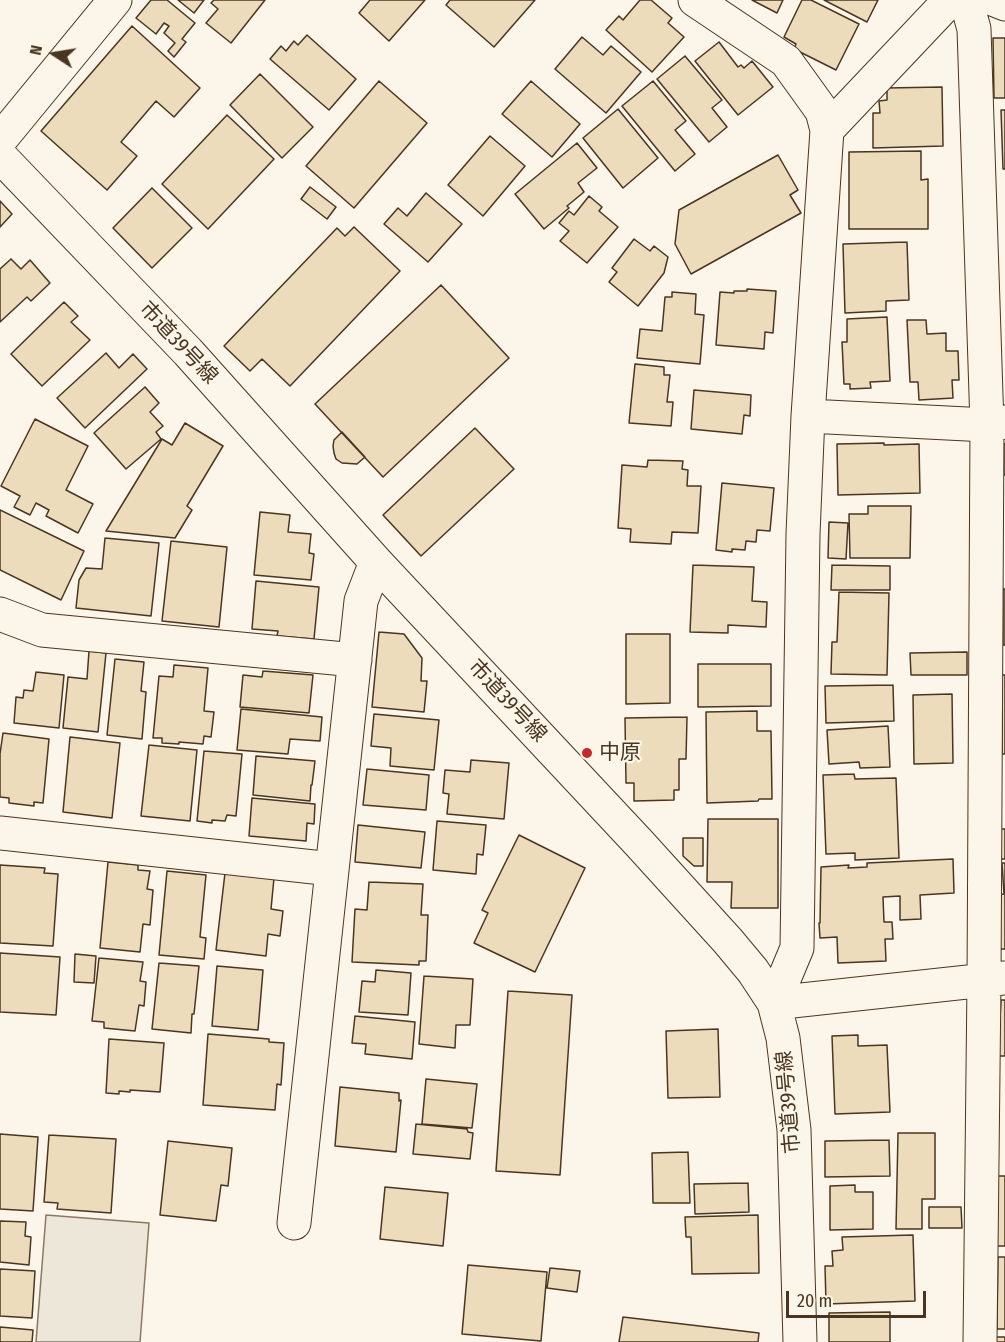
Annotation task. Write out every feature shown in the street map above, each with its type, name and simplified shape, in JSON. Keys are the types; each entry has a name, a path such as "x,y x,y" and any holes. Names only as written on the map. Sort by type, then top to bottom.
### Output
{"street":[{"path":"0,140 115,0"},
{"path":"696,0 786,62 822,111 826,130 803,534 797,948 774,1003 995,980"},
{"path":"826,130 950,0"},
{"path":"966,0 974,29 996,424 995,980 980,1342"},
{"path":"994,0 1005,4"},
{"name":"市道39号線","path":"0,156 189,352 376,561 561,758 753,971 774,1003 783,1038 794,1130 800,1342"},
{"path":"808,416 996,424"},
{"path":"294,1223 361,601 376,561"},
{"path":"0,614 42,630 355,660"},
{"path":"0,833 332,869"}],"shaded area":[{"path":"46,1215 149,1223 140,1342 36,1342"}],"building":[{"path":"151,0 167,0 195,23 182,39 186,42 174,57 168,51 175,43 164,33 169,26 164,23 156,34 136,18"},
{"path":"178,0 204,0 194,13"},
{"path":"214,0 265,0 231,43 206,23 218,9 211,3"},
{"path":"370,0 425,0 389,41 359,13"},
{"path":"450,0 535,0 494,47 446,5"},
{"path":"640,0 651,0 672,18 668,23 684,37 652,72 606,30 619,16 623,20"},
{"path":"752,0 783,0 777,13"},
{"path":"802,0 811,0 859,24 836,70 794,49 796,44 784,37"},
{"path":"824,0 878,0 867,22"},
{"path":"132,26 200,88 174,117 156,101 121,142 137,156 107,190 41,131"},
{"path":"307,35 356,79 329,110 270,59 281,46 286,51 294,41 298,45"},
{"path":"582,37 603,55 611,46 641,72 606,113 555,69"},
{"path":"993,38 1005,38 1005,98 994,98"},
{"path":"719,42 738,67 741,65 744,68 752,61 773,87 738,115 695,61"},
{"path":"685,56 722,100 712,108 727,127 709,142 657,79"},
{"path":"260,74 313,127 282,158 230,105"},
{"path":"379,81 427,123 354,208 306,166"},
{"path":"531,81 580,124 552,157 502,114"},
{"path":"653,81 686,121 675,130 695,154 675,171 622,106"},
{"path":"942,87 943,146 873,148 873,113 880,113 879,101 887,100 887,88"},
{"path":"618,109 658,158 623,188 583,138"},
{"path":"1001,110 1005,110 1005,169 1003,169"},
{"path":"227,115 274,159 208,229 162,184"},
{"path":"490,136 525,166 483,216 448,185"},
{"path":"577,143 597,168 578,183 584,192 544,229 515,194"},
{"path":"921,151 921,180 928,179 928,229 849,229 849,152"},
{"path":"778,155 798,190 790,195 801,213 691,274 675,244 679,210"},
{"path":"310,187 336,207 327,219 301,199"},
{"path":"152,188 192,228 152,268 113,228"},
{"path":"426,193 462,224 428,262 384,224 398,208 407,216"},
{"path":"589,196 602,207 599,211 618,227 587,263 560,241 569,231 559,223 569,211 574,215"},
{"path":"0,201 12,214 0,227"},
{"path":"354,227 400,271 290,386 262,359 250,371 224,346 337,228 345,236"},
{"path":"634,239 650,251 654,246 668,257 664,273 638,306 609,282 617,272 612,268"},
{"path":"907,242 909,300 886,301 886,311 845,313 843,244"},
{"path":"11,259 21,269 30,260 50,283 31,301 27,297 0,322 0,269"},
{"path":"441,285 509,358 383,477 315,404"},
{"path":"747,289 776,291 773,333 765,332 764,349 716,345 720,292 734,293 734,291 747,291"},
{"path":"672,292 696,294 695,314 704,315 700,364 637,358 640,329 662,331 665,297 672,297"},
{"path":"64,302 78,316 71,322 90,340 42,386 11,354"},
{"path":"887,317 890,381 870,382 871,388 850,389 850,384 844,384 842,342 847,342 847,319"},
{"path":"907,320 926,320 927,334 946,333 946,351 958,351 959,380 952,380 953,398 919,400 918,382 910,382"},
{"path":"106,353 119,368 133,354 147,369 85,428 57,398"},
{"path":"635,364 664,367 664,375 670,375 667,402 673,402 671,426 629,423"},
{"path":"145,387 159,403 150,412 163,426 156,432 161,439 126,469 94,433"},
{"path":"694,390 751,395 750,416 744,415 742,434 691,429"},
{"path":"35,419 88,446 66,490 93,504 78,533 46,516 49,510 36,503 30,515 14,507 20,496 1,486"},
{"path":"185,423 223,446 187,506 192,510 175,538 106,531 162,439 172,445"},
{"path":"475,428 514,469 421,556 383,515"},
{"path":"342,432 365,457 357,464 342,463 336,459 334,440"},
{"path":"884,443 884,445 919,444 920,493 838,495 837,444"},
{"path":"1003,444 1005,444 1005,475 1003,475"},
{"path":"648,460 683,461 682,469 688,470 687,486 701,486 698,533 672,532 671,544 630,542 631,529 618,528 622,465 647,467"},
{"path":"722,483 774,488 770,531 757,530 756,542 746,541 745,550 732,549 732,552 716,550"},
{"path":"868,506 911,506 910,558 850,558 849,514 868,514"},
{"path":"0,510 84,551 61,600 0,570"},
{"path":"260,512 290,515 288,532 311,534 309,553 314,554 311,580 254,575"},
{"path":"829,522 848,523 846,559 828,558"},
{"path":"105,538 159,543 151,616 76,608 79,580 86,568 102,569"},
{"path":"171,541 227,547 219,627 162,621"},
{"path":"693,565 754,567 752,601 767,602 766,627 728,625 728,633 690,632"},
{"path":"832,565 890,566 890,590 831,590"},
{"path":"256,581 319,587 314,639 277,636 278,631 252,629"},
{"path":"1003,589 1005,589 1005,645 1003,645"},
{"path":"839,592 889,593 887,675 831,674 832,642 837,642"},
{"path":"379,632 404,634 422,658 421,681 427,681 424,712 372,707"},
{"path":"626,634 670,634 670,703 626,704"},
{"path":"89,651 106,653 98,732 63,728 68,677 87,679"},
{"path":"967,652 967,675 911,675 910,653"},
{"path":"115,659 144,662 141,691 146,692 142,739 107,735"},
{"path":"698,664 771,664 771,706 698,707"},
{"path":"174,665 208,668 204,711 214,712 211,737 204,736 203,744 162,743 162,738 153,738 159,676 173,677"},
{"path":"263,671 313,675 309,713 240,707 243,675 262,677"},
{"path":"36,672 64,675 59,728 14,723 16,697 23,698 24,690 33,691"},
{"path":"1002,675 1005,675 1005,754 1002,754"},
{"path":"893,685 894,721 826,723 825,686"},
{"path":"952,694 953,763 914,764 913,695"},
{"path":"241,709 322,717 320,741 290,739 288,754 237,750"},
{"path":"757,711 757,731 771,731 772,799 707,803 706,712"},
{"path":"374,714 439,720 434,770 390,766 391,748 371,746"},
{"path":"687,717 686,759 679,759 679,790 674,790 674,800 634,801 634,783 626,783 625,718"},
{"path":"888,726 890,767 860,768 859,762 829,764 827,730"},
{"path":"3,733 49,739 43,803 34,802 34,806 9,803 9,798 0,797 0,754"},
{"path":"70,737 120,743 112,818 63,812"},
{"path":"149,745 197,750 190,821 141,816"},
{"path":"204,751 242,754 236,816 227,815 225,821 212,820 212,823 197,821"},
{"path":"256,756 315,761 310,801 253,795"},
{"path":"471,760 509,763 504,819 447,814 449,794 443,793 445,770 470,772"},
{"path":"367,769 429,775 426,810 363,805"},
{"path":"854,774 855,779 896,778 899,858 855,860 855,853 826,854 823,775"},
{"path":"252,798 315,804 314,824 307,823 306,841 249,836"},
{"path":"708,819 778,819 778,908 731,908 732,882 707,882"},
{"path":"437,821 486,825 483,855 477,854 476,874 433,870"},
{"path":"358,825 425,832 421,868 355,862"},
{"path":"1000,829 1005,829 1005,859 1001,859"},
{"path":"519,835 585,868 535,972 474,943 488,913 482,910"},
{"path":"683,838 703,838 703,866 694,866 683,856"},
{"path":"953,859 954,893 920,895 921,919 900,920 900,896 883,897 884,922 892,922 893,939 885,939 886,961 838,963 837,937 820,938 821,867 849,865 848,868 867,867 867,863"},
{"path":"108,862 138,865 138,870 150,871 147,889 153,890 150,925 143,924 140,952 100,948"},
{"path":"1002,863 1005,863 1005,949 999,949 996,895 1004,894"},
{"path":"0,865 45,868 44,873 58,874 53,946 0,943"},
{"path":"167,871 206,875 200,937 206,938 204,959 159,955"},
{"path":"225,873 274,878 271,909 283,911 280,936 268,934 266,956 216,950"},
{"path":"369,882 423,884 421,915 428,915 426,961 419,961 419,965 352,962 355,909 367,910"},
{"path":"0,953 60,957 56,1015 0,1012"},
{"path":"75,954 96,956 94,983 74,982"},
{"path":"99,958 143,962 140,981 146,982 144,1006 139,1005 135,1031 104,1028 104,1022 92,1021"},
{"path":"159,963 199,966 191,1033 152,1029"},
{"path":"217,966 263,970 258,1030 212,1026"},
{"path":"376,970 411,973 408,1015 359,1012 362,981 375,982"},
{"path":"424,976 473,979 470,1025 456,1025 455,1048 419,1044"},
{"path":"508,991 572,995 560,1175 496,1171"},
{"path":"1001,1000 1005,1000 1005,1056 998,1056"},
{"path":"355,1016 415,1022 412,1059 365,1054 366,1044 352,1043"},
{"path":"718,1029 720,1097 668,1098 666,1031"},
{"path":"208,1034 269,1039 269,1042 284,1043 281,1085 277,1084 275,1110 203,1105"},
{"path":"858,1035 858,1046 887,1045 890,1112 835,1114 832,1036"},
{"path":"109,1039 164,1043 160,1092 130,1090 130,1092 119,1091 119,1094 106,1093"},
{"path":"426,1079 477,1084 472,1128 422,1124"},
{"path":"340,1087 399,1093 399,1101 401,1100 396,1152 335,1146"},
{"path":"416,1124 467,1129 468,1132 473,1133 470,1159 413,1154"},
{"path":"898,1133 935,1133 935,1199 922,1199 922,1229 896,1229"},
{"path":"0,1134 38,1137 33,1211 0,1209"},
{"path":"49,1135 116,1139 111,1213 57,1209 58,1203 44,1202"},
{"path":"889,1140 890,1176 825,1177 825,1141"},
{"path":"168,1141 232,1148 228,1186 221,1185 216,1221 160,1215"},
{"path":"688,1152 690,1203 653,1203 652,1153"},
{"path":"997,1176 1005,1176 1005,1246 996,1246"},
{"path":"748,1183 749,1212 695,1214 694,1184"},
{"path":"855,1185 855,1192 873,1192 873,1229 830,1230 830,1186"},
{"path":"385,1187 448,1193 443,1246 380,1239"},
{"path":"929,1207 961,1207 962,1228 929,1228"},
{"path":"758,1215 759,1273 692,1274 691,1237 686,1237 685,1217"},
{"path":"0,1221 26,1222 25,1236 31,1237 29,1265 0,1262"},
{"path":"913,1235 915,1301 826,1304 825,1266 833,1266 832,1251 843,1250 842,1237"},
{"path":"998,1257 1005,1257 1005,1329 997,1329"},
{"path":"468,1265 547,1272 541,1341 462,1334"},
{"path":"550,1268 580,1271 577,1292 547,1288"},
{"path":"0,1269 35,1271 32,1318 0,1316"},
{"path":"890,1312 890,1342 829,1342 829,1313"},
{"path":"623,1317 759,1333 758,1342 619,1342"},
{"path":"0,1327 33,1330 32,1342 0,1342"},
{"path":"996,1337 1005,1337 1005,1342 996,1342"}],"place":[{"name":"中原","path":"587,753"}]}
